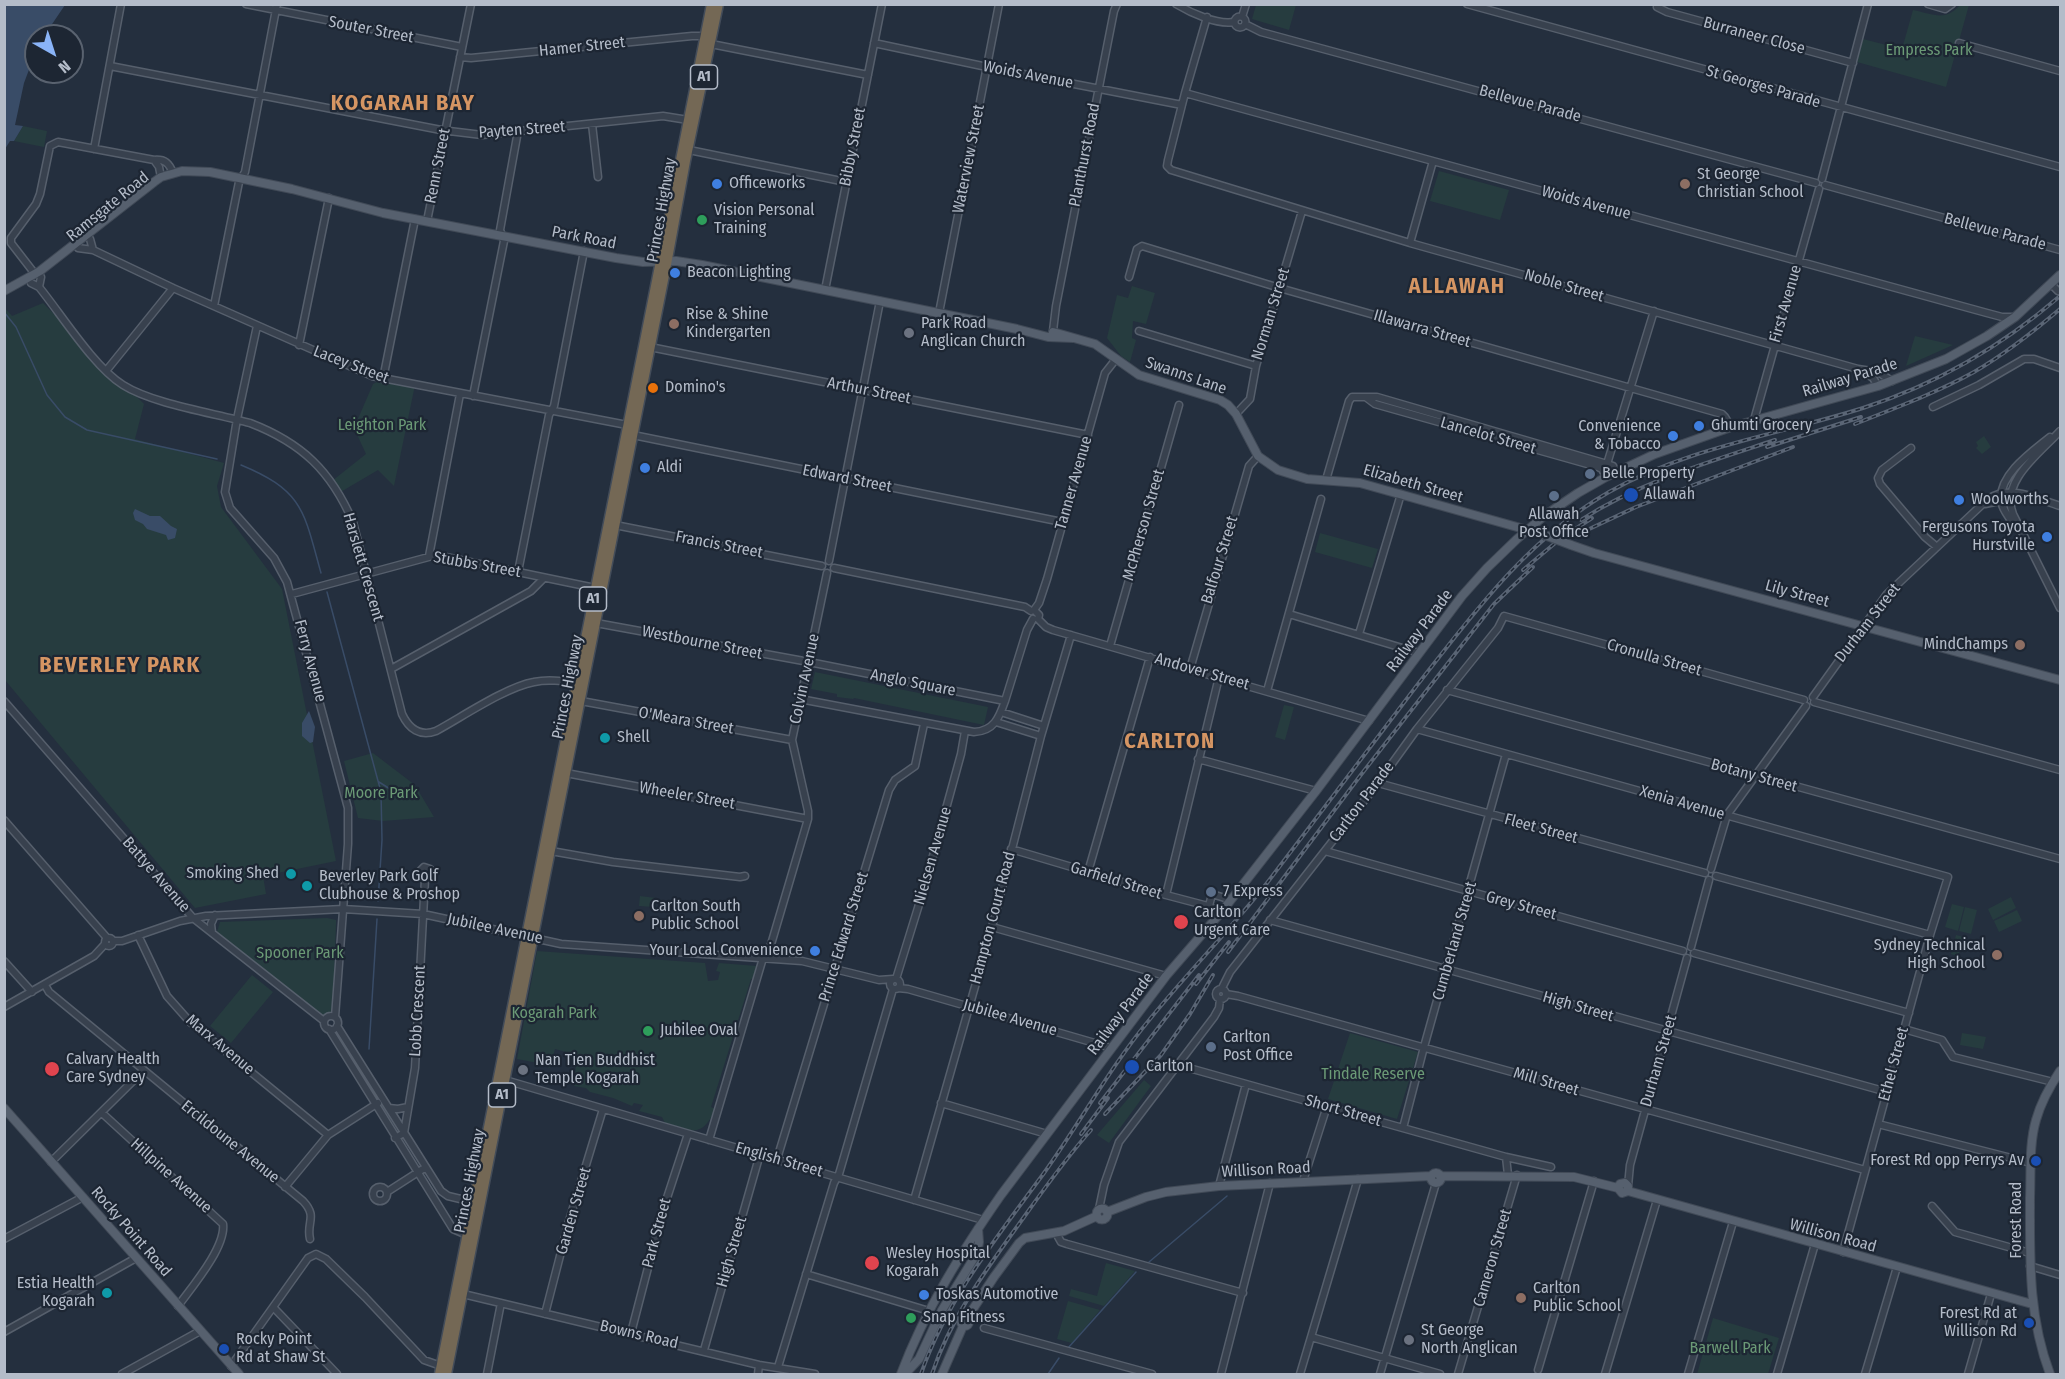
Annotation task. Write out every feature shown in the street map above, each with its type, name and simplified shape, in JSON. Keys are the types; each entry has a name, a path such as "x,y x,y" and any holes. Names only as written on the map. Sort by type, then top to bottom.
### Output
{"highway":[{"name":"Princes Highway","path":"440,1370 473,1202 530,937 551,851 650,347 688,120 711,4"},
{"name":"Princes Highway","path":"447,1374 505,1080 576,683 627,425 689,150 719,4"}],"main road":[{"name":"Park Road","path":"173,173 192,170 241,178 415,219 502,236 634,261 702,265 1017,329 1050,333 1095,344 1116,359"},
{"name":"Ramsgate Road","path":"5,291 38,276 78,248 173,173"},
{"name":"Ramsgate Road","path":"5,291 31,283 161,177 173,173"},
{"name":"Railway Parade","path":"903,1374 929,1311 983,1220 1166,976 1231,900 1481,574 1528,530 1605,470 1616,472 1667,449 1731,427 1878,386 1946,359 2000,327 2061,275"},
{"name":"Swanns Lane","path":"1116,359 1132,372 1224,402 1236,414 1258,456"},
{"name":"Elizabeth Street","path":"1258,456 1278,470 1307,479 1352,481 1528,530"},
{"name":"Lily Street","path":"1528,530 1593,554 2061,680"},
{"name":"Forest Road","path":"2049,1374 2038,1338 2032,1304 2031,1163 2036,1120 2043,1100 2061,1071"},
{"name":"Rocky Point Road","path":"4,1108 239,1374"},
{"name":"Willison Road","path":"942,1374 963,1321 1019,1243 1032,1236 1056,1233 1077,1226 1101,1213 1146,1197 1166,1192 1219,1186 1304,1181 1513,1175 1574,1177 1623,1187 1657,1200 1733,1222 2032,1304"},
{"name":"Railway Parade","path":"903,1374 921,1355 977,1253 978,1229"},
{"path":"908,1358 915,1361 921,1355"}],"street":[{"path":"94,149 121,4"},
{"name":"Souter Street","path":"246,4 277,7 462,47"},
{"name":"Renn Street","path":"427,221 471,4"},
{"name":"Bibby Street","path":"825,290 882,4"},
{"name":"Waterview Street","path":"939,313 999,4"},
{"name":"Planthurst Road","path":"1050,333 1117,4"},
{"path":"1176,4 1185,10 1207,17 1234,22"},
{"path":"1242,17 1246,4"},
{"name":"St Georges Parade","path":"1467,4 1492,8 1841,108 2061,167"},
{"name":"First Avenue","path":"1754,420 1868,4"},
{"path":"1928,4 1946,9 1952,4"},
{"path":"214,306 241,178 245,171 277,7"},
{"name":"Burraneer Close","path":"1657,7 1667,12 1853,63"},
{"path":"1182,105 1207,17"},
{"path":"1234,22 1237,17 1242,17"},
{"path":"1234,22 1239,28 1245,24 1245,19 1242,17"},
{"name":"Bellevue Parade","path":"1245,24 1261,32 2061,250"},
{"name":"Hamer Street","path":"460,57 471,58 704,36"},
{"name":"Woids Avenue","path":"874,43 1182,105"},
{"path":"1959,43 2061,71"},
{"path":"711,44 868,75"},
{"name":"Payten Street","path":"111,66 445,130 482,135 663,116 688,120"},
{"name":"Woids Avenue","path":"1185,93 1987,313 2002,317 2015,316"},
{"name":"Noble Street","path":"1182,105 1168,160 1169,168 1410,243 1858,369 1878,372 1892,381"},
{"path":"592,124 598,177"},
{"path":"473,396 504,241 500,230 518,131"},
{"path":"39,287 38,276 11,243 11,238 36,204 50,146 58,142 165,161 173,173"},
{"path":"689,150 846,182"},
{"path":"154,160 159,167 161,177"},
{"path":"1410,243 1433,161"},
{"path":"299,345 329,198"},
{"name":"Norman Street","path":"1236,414 1250,399 1256,366 1302,211"},
{"path":"382,379 415,219"},
{"path":"90,239 93,250"},
{"name":"Illawarra Street","path":"1129,277 1137,249 1142,246 1279,288 1722,414 1731,427"},
{"name":"Lacey Street","path":"78,248 93,250 299,345 382,379 627,425"},
{"path":"518,572 551,411 554,406 584,251"},
{"name":"Harslett Crescent","path":"31,283 39,287 106,371 122,385 148,397 264,428 288,440 326,474 339,493 353,522 405,721 414,730 425,734 436,731 509,691 532,682 576,683"},
{"path":"2052,285 2058,291"},
{"path":"106,371 173,288"},
{"path":"829,561 880,301"},
{"path":"1605,470 1654,311"},
{"path":"1987,313 2000,327"},
{"name":"Ferry Avenue","path":"257,326 237,419 226,484 227,500 234,513 279,566 291,594 348,808 349,823 335,1017"},
{"path":"1139,331 1256,366"},
{"name":"Arthur Street","path":"650,347 1088,435"},
{"path":"1933,407 1979,385 2021,361 2031,358 2061,368"},
{"name":"Tanner Avenue","path":"1033,610 1039,603 1047,579 1105,373 1116,359"},
{"path":"2050,364 2061,361"},
{"name":"Noble Street","path":"1858,369 1873,378 1878,386"},
{"path":"429,556 460,394"},
{"name":"Lancelot Street","path":"1326,480 1352,397 1377,397 1605,470"},
{"name":"McPherson Street","path":"1110,646 1179,405"},
{"path":"2030,550 2007,515 2001,500 2002,492 2009,475 2016,467 2061,429"},
{"path":"2061,429 2017,477 2010,495 2013,514 2061,608"},
{"name":"Edward Street","path":"633,435 1062,522"},
{"path":"1911,448 1882,470 1878,478 1880,484 1919,530 1937,547"},
{"name":"Balfour Street","path":"1190,669 1249,466 1258,456"},
{"path":"2002,492 2061,506"},
{"name":"Durham Street","path":"1814,699 1887,594 1982,505 1994,495 2002,492"},
{"path":"1359,634 1401,494"},
{"name":"Durham Street","path":"1982,505 2010,495"},
{"path":"1267,691 1321,499"},
{"name":"Francis Street","path":"615,525 822,566"},
{"name":"Stubbs Street","path":"291,594 429,556 443,556 595,588"},
{"path":"800,699 965,731 986,730 996,722 1001,712 1027,630 1039,615 1025,607 834,568 827,573 822,566 829,561"},
{"path":"829,561 834,568"},
{"name":"Colvin Avenue","path":"765,958 808,819 792,740 827,573"},
{"path":"391,669 531,591 544,578"},
{"path":"1289,614 1419,653"},
{"name":"Carlton Parade","path":"1180,1062 1214,1017 1220,999 1225,997 1224,991 1230,972 1378,783 1447,690 1498,628 1504,616"},
{"name":"Cronulla Street","path":"1504,616 1805,703"},
{"name":"Andover Street","path":"1036,619 1046,627 1071,635 1369,721"},
{"name":"Westbourne Street","path":"596,623 809,662"},
{"name":"Hampton Court Road","path":"914,1200 992,927 1041,736 1071,635"},
{"path":"1088,872 1150,657"},
{"name":"Anglo Square","path":"809,662 1005,701"},
{"path":"1166,895 1219,677"},
{"name":"Botany Street","path":"1447,690 2061,859"},
{"path":"1709,880 1705,877 1705,873 1711,869 1727,815 1805,703 1811,706 1814,699 2061,770"},
{"name":"O'Meara Street","path":"580,701 792,740"},
{"name":"Battye Avenue","path":"7,703 193,918 324,1021"},
{"path":"1001,712 1044,726"},
{"path":"996,722 1041,736"},
{"name":"Prince Edward Street","path":"777,1159 889,790 895,780 915,766 924,724"},
{"name":"Xenia Avenue","path":"1417,729 1948,877"},
{"name":"Nielsen Avenue","path":"778,1367 925,885 961,754 965,731"},
{"name":"Cumberland Street","path":"1403,1128 1506,754"},
{"path":"1198,759 1316,791"},
{"name":"Wheeler Street","path":"566,773 808,819"},
{"name":"Fleet Street","path":"1378,783 1705,873"},
{"path":"4,820 108,941"},
{"name":"Garfield Street","path":"1011,849 1223,910"},
{"path":"551,851 613,862 745,876"},
{"name":"Grey Street","path":"1325,851 1683,951"},
{"path":"1711,869 1715,870 1716,876"},
{"path":"1709,880 1713,880 1716,876"},
{"path":"1716,876 1930,935"},
{"name":"Ethel Street","path":"1843,1252 1948,877"},
{"name":"Lobb Crescent","path":"404,1132 415,1068 425,879"},
{"path":"1709,880 1693,950 1691,958 1687,958 1683,955 1685,948 1693,950 1909,1013"},
{"path":"1209,906 1212,894 1231,900"},
{"name":"Jubilee Avenue","path":"4,1007 94,956 108,941 120,941 193,918 215,915 343,909 423,914 576,945 802,961 895,984 1112,1049"},
{"path":"212,933 211,924 215,915"},
{"name":"High Street","path":"1270,920 1887,1092"},
{"path":"992,927 1166,976"},
{"name":"Marx Avenue","path":"138,935 167,996 190,1022 328,1135"},
{"path":"708,1140 765,958"},
{"name":"Durham Street","path":"1623,1187 1687,958"},
{"path":"4,961 32,992"},
{"name":"Ercildoune Avenue","path":"45,985 49,992 309,1208 312,1215 310,1239"},
{"name":"Mill Street","path":"1224,991 1865,1170"},
{"path":"467,1235 453,1229 417,1173 329,1029 324,1025 328,1016 335,1017 337,1020 337,1026 444,1194 473,1202"},
{"path":"329,1029 337,1026"},
{"path":"1904,1029 1942,1040 1953,1057 2053,1082"},
{"path":"1101,1213 1104,1185 1119,1142 1180,1062"},
{"name":"Short Street","path":"1180,1062 1189,1068 1506,1157 1551,1167"},
{"path":"352,1068 361,1063"},
{"path":"51,1162 143,1071"},
{"name":"English Street","path":"505,1080 983,1220"},
{"path":"1219,1186 1246,1084"},
{"path":"285,1187 328,1135 383,1099"},
{"path":"941,1103 1047,1134"},
{"path":"1304,1181 1328,1106"},
{"path":"389,1108 408,1107"},
{"name":"Garden Street","path":"545,1314 569,1221 603,1109"},
{"name":"Hillpine Avenue","path":"102,1113 223,1224 224,1231 211,1260 178,1306"},
{"path":"1878,1124 2031,1163"},
{"path":"395,1138 404,1132"},
{"name":"Park Street","path":"631,1333 663,1210 688,1134"},
{"name":"High Street","path":"704,1350 760,1154"},
{"path":"1506,1157 1513,1175"},
{"path":"387,1192 426,1167"},
{"name":"Cameron Street","path":"1458,1374 1513,1175"},
{"path":"1380,1374 1436,1178"},
{"path":"1300,1374 1358,1179"},
{"path":"1538,1370 1594,1181"},
{"path":"1221,1374 1270,1183"},
{"path":"4,1239 83,1197"},
{"path":"1605,1374 1657,1200"},
{"path":"1932,1206 1955,1232 2030,1253"},
{"path":"1688,1374 1733,1222"},
{"path":"1056,1233 1061,1242 1066,1244 1243,1293"},
{"path":"1777,1374 1815,1244"},
{"path":"231,1366 308,1258 314,1254 320,1254 424,1360 440,1370"},
{"path":"4,1332 136,1258"},
{"path":"2030,1266 2061,1275"},
{"path":"1865,1374 1897,1267"},
{"path":"806,1274 929,1311"},
{"name":"Bowns Road","path":"463,1294 759,1365 815,1374"},
{"path":"1968,1374 1991,1294"},
{"path":"487,1374 501,1303"},
{"path":"273,1308 337,1374"},
{"path":"984,1328 1152,1374"},
{"path":"122,1374 200,1331"},
{"path":"1311,1337 1440,1374"},
{"path":"758,1374 759,1365"}],"green space":[{"path":"1256,5 1296,5 1289,30 1252,19"},
{"name":"Empress Park","path":"1960,5 1969,5 1946,87 1857,62 1863,39 1902,49 1913,10 1944,15 1949,14"},
{"path":"23,126 47,131 44,147 14,141"},
{"path":"1439,171 1509,190 1500,220 1430,201"},
{"path":"1132,286 1155,293 1146,324 1133,321 1132,338 1136,340 1130,362 1121,356 1107,338 1117,295 1128,298"},
{"path":"43,303 144,404 135,439 224,463 217,486 221,507 282,589 336,861 263,876 266,894 195,908 5,680 4,307 12,316"},
{"path":"1915,336 1953,345 1906,366"},
{"name":"Leighton Park","path":"383,379 415,385 394,486 378,470 339,493 332,481 366,454 354,428 373,384"},
{"path":"1984,436 1991,447 1982,454 1976,448 1978,446 1976,442"},
{"path":"1320,533 1378,549 1372,568 1315,552"},
{"path":"815,672 988,707 984,725 854,698 837,697 837,694 811,689"},
{"path":"1284,705 1294,707 1285,740 1275,737"},
{"name":"Moore Park","path":"373,753 415,785 434,817 383,821 358,818 344,761"},
{"path":"640,896 656,898 655,907 639,906"},
{"path":"2011,897 2016,908 1993,920 1988,909"},
{"path":"1952,904 1964,907 1958,931 1945,927"},
{"path":"1965,907 1977,910 1971,934 1959,931"},
{"path":"2017,910 2022,921 1999,932 1994,921"},
{"name":"Spooner Park","path":"327,918 336,920 336,924 333,1006 332,1011 325,1015 318,1014 217,932 220,922"},
{"path":"1956,935 1964,937 1958,957 1951,954"},
{"name":"Kogarah Park","path":"537,951 705,963 708,981 718,980 720,972 716,971 719,963 757,966 755,978 751,979 711,1107 715,1109 706,1125 695,1130 682,1129 665,1123 662,1117 639,1111 643,1105 634,1103 632,1106 590,1092 586,1088 574,1086 577,1055 555,1049 550,1068 517,1059"},
{"path":"252,975 273,992 231,1043 210,1026"},
{"name":"Tindale Reserve","path":"1350,1033 1418,1052 1397,1119 1328,1099"},
{"path":"1962,1033 1986,1037 1983,1049 1960,1045"},
{"path":"1144,1080 1151,1086 1109,1143 1097,1135"},
{"path":"1106,1263 1135,1271 1104,1306 1069,1296 1071,1289 1097,1296"},
{"path":"1068,1301 1100,1310 1072,1343 1057,1339"},
{"name":"Barwell Park","path":"1713,1318 1779,1338 1768,1374 1697,1374"}],"water":[{"path":"5,4 65,5 52,24 24,24 24,83 15,125 23,126 14,141 10,141 5,149"},
{"path":"135,509 150,516 160,516 177,529 175,538 168,540 166,535 147,529 135,520 133,513"},
{"path":"309,711 315,727 313,742 310,743 302,736 302,723"}],"waterway":[{"path":"4,312 16,327 47,395 65,417 87,430 217,459"},
{"path":"241,465 278,484 290,495 305,519 321,573"},
{"path":"327,592 381,792 382,840 378,901"},
{"path":"379,782 390,789 415,789"},
{"path":"369,1049 377,919"},
{"path":"1149,1262 1227,1196"},
{"path":"1068,1348 1136,1272"},
{"path":"1048,1374 1059,1358"}],"tunnel":[{"path":"946,1312 960,1320"}],"railway":[{"path":"921,1374 932,1346 959,1294 1135,1037 1253,900 1458,633 1527,555 1579,511 1639,477 1702,453 1831,418 1917,387 1968,362 1992,347 2060,296"},
{"path":"1855,424 1960,380 1997,358 2060,309"},
{"path":"1767,447 1861,417"},
{"path":"1581,520 1651,484 1775,440"},
{"path":"1585,531 1636,507 1793,447"},
{"path":"1523,570 1560,539 1592,518"},
{"path":"1228,952 1360,776 1494,604 1533,567"},
{"path":"1196,984 1229,942"},
{"path":"1100,1103 1199,975"},
{"path":"1105,1114 1161,1055 1190,1014 1213,975"},
{"path":"1081,1134 1108,1098"},
{"path":"932,1374 948,1334 981,1278 1054,1176 1091,1130"}],"place":[{"name":"Officeworks","path":"717,184"},
{"name":"St George Christian School","path":"1685,184"},
{"name":"Vision Personal Training","path":"702,220"},
{"name":"Beacon Lighting","path":"675,273"},
{"name":"Rise & Shine Kindergarten","path":"674,324"},
{"name":"Park Road Anglican Church","path":"909,333"},
{"name":"Domino's","path":"653,388"},
{"name":"Ghumti Grocery","path":"1699,426"},
{"name":"Convenience & Tobacco","path":"1673,436"},
{"name":"Aldi","path":"645,468"},
{"name":"Belle Property","path":"1590,474"},
{"name":"Allawah","path":"1631,495"},
{"name":"Allawah Post Office","path":"1554,496"},
{"name":"Woolworths","path":"1959,500"},
{"name":"Fergusons Toyota Hurstville","path":"2047,537"},
{"name":"MindChamps","path":"2020,645"},
{"name":"Shell","path":"605,738"},
{"name":"Smoking Shed","path":"291,874"},
{"name":"Beverley Park Golf Clubhouse & Proshop","path":"307,886"},
{"name":"7 Express","path":"1211,892"},
{"name":"Carlton South Public School","path":"639,916"},
{"name":"Carlton Urgent Care","path":"1181,922"},
{"name":"Your Local Convenience","path":"815,951"},
{"name":"Sydney Technical High School","path":"1997,955"},
{"name":"Jubilee Oval","path":"648,1031"},
{"name":"Carlton Post Office","path":"1211,1047"},
{"name":"Carlton","path":"1132,1067"},
{"name":"Calvary Health Care Sydney","path":"52,1069"},
{"name":"Nan Tien Buddhist Temple Kogarah","path":"523,1070"},
{"name":"Forest Rd opp Perrys Av","path":"2036,1161"},
{"name":"Wesley Hospital Kogarah","path":"872,1263"},
{"name":"Estia Health Kogarah","path":"107,1293"},
{"name":"Toskas Automotive","path":"924,1295"},
{"name":"Carlton Public School","path":"1521,1298"},
{"name":"Snap Fitness","path":"911,1318"},
{"name":"Forest Rd at Willison Rd","path":"2029,1323"},
{"name":"St George North Anglican","path":"1409,1340"},
{"name":"Rocky Point Rd at Shaw St","path":"224,1349"}],"district":[{"name":"KOGARAH BAY","path":"403,104"},
{"name":"ALLAWAH","path":"1457,287"},
{"name":"BEVERLEY PARK","path":"120,666"},
{"name":"CARLTON","path":"1170,742"}]}
